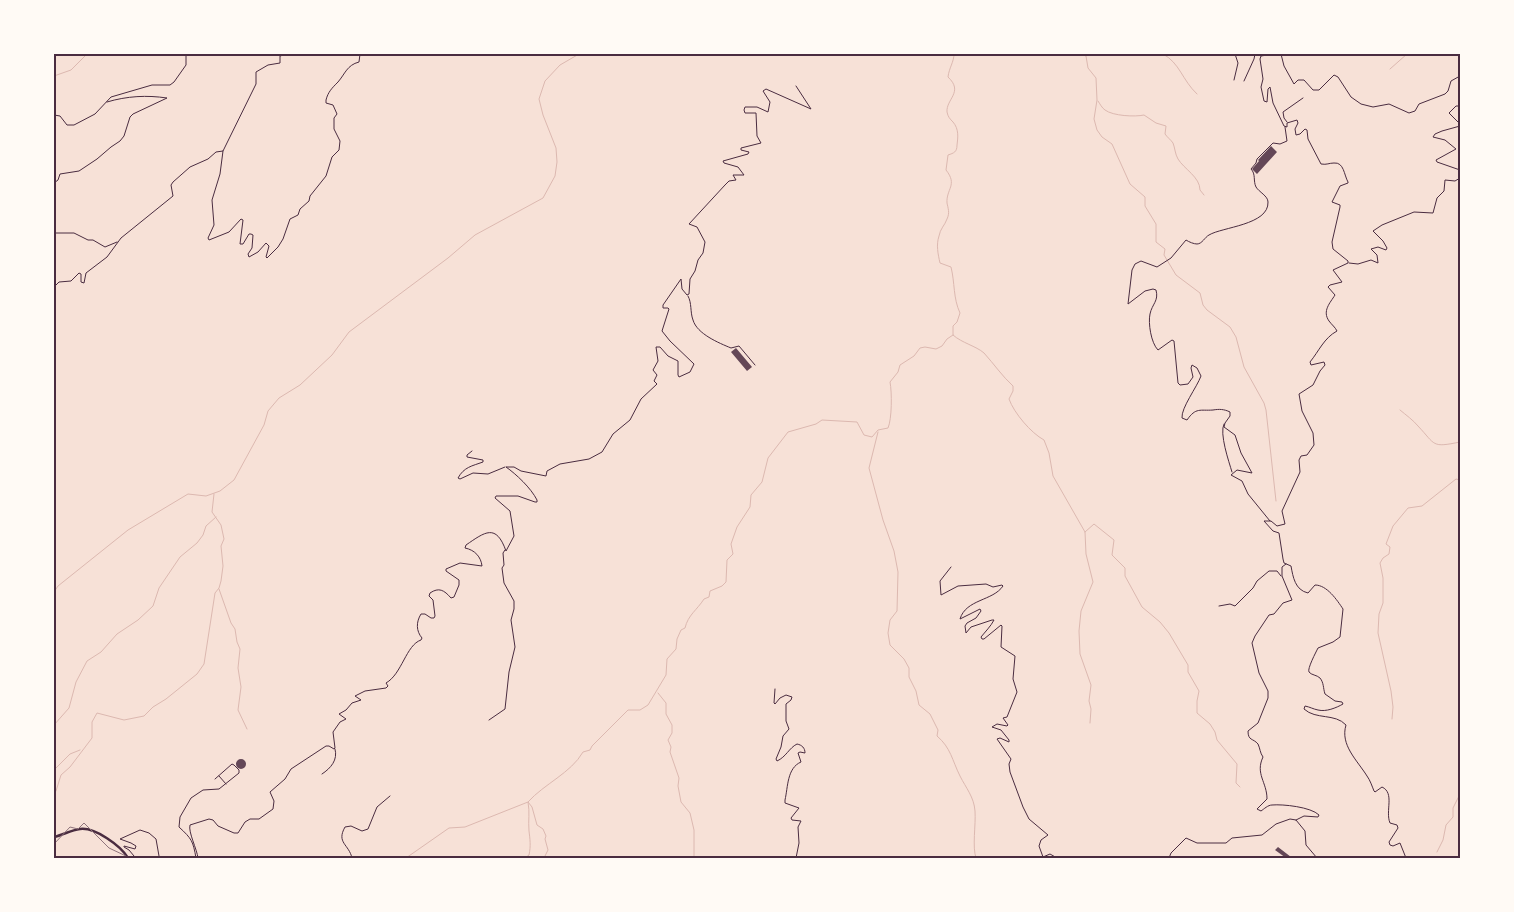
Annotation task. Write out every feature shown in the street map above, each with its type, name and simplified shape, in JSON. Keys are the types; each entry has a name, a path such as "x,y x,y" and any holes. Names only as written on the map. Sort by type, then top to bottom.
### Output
{"highway":[{"path":"54,837 75,830 88,829 117,846 130,858"}],"street":[{"path":"54,115 60,116 67,125 74,125 95,114 111,97 152,85 170,85 186,65 186,54"},
{"path":"287,54 280,56 280,63 256,72 256,84 223,151 220,174 212,200 214,226 208,238 209,240 224,235 241,219 243,222 240,244 243,244 249,234 253,236 252,248 248,254 249,257 258,252 266,243 269,246 267,258 278,248 290,219 298,215 300,209 309,201 310,196 326,176 332,157 339,150 340,141 334,129 334,118 337,114 334,106 326,103 326,100 332,87 338,82 349,66 359,62 360,54"},
{"path":"1234,80 1238,63 1235,54"},
{"path":"1244,81 1255,54"},
{"path":"1272,54 1262,56 1260,59 1263,99 1266,102 1268,87 1270,88 1272,103 1285,127 1287,141 1280,144 1272,143 1257,159 1251,169 1254,172 1256,187 1268,202 1265,211 1250,222 1211,234 1197,244 1186,240 1171,258 1157,267 1141,261 1135,264 1132,270 1128,304 1145,291 1153,288 1156,290 1157,299 1149,315 1150,331 1155,347 1158,350 1172,340 1174,341 1178,383 1180,385 1188,384 1193,377 1192,365 1197,368 1201,376 1189,402 1181,413 1182,418 1187,420 1198,410 1220,409 1226,410 1231,414 1222,427 1231,475 1242,482 1248,494 1277,526 1285,524 1282,511 1300,472 1299,460 1302,456 1307,455 1314,445 1313,433 1302,411 1300,394 1313,385 1325,365 1324,362 1312,365 1310,362 1317,354 1320,345 1336,331 1326,314 1328,303 1335,295 1328,287 1342,282 1333,270 1348,263 1356,264 1371,260 1378,263 1377,255 1371,249 1378,247 1386,250 1387,248 1373,231 1382,225 1414,212 1433,213 1437,198 1444,191 1445,180 1455,181 1460,178"},
{"path":"1281,54 1284,66 1294,84 1298,80 1304,80 1313,90 1319,90 1334,75 1338,77 1351,97 1361,104 1373,107 1389,104 1409,113 1415,111 1419,104 1448,92 1451,81 1460,78"},
{"path":"687,295 689,294 690,279 703,253 705,242 696,227 688,224 725,185 736,180 733,175 744,175 738,167 723,161 748,154 748,152 741,150 741,148 760,143 757,136 756,113 745,113 745,107 757,106 768,112 770,102 763,91 766,90 811,109 796,86"},
{"path":"54,183 58,180 60,174 79,171 120,141 133,114 167,98 142,96 107,102"},
{"path":"1287,123 1283,112 1303,98"},
{"path":"1460,106 1456,106 1449,113 1460,126 1435,134 1433,137 1445,140 1456,149 1436,160 1437,162 1460,170"},
{"path":"1285,127 1287,127 1287,123 1297,120 1296,135 1305,129 1307,130 1308,139 1321,164 1336,163 1343,169 1348,183 1340,186 1332,202 1340,205 1332,242 1333,249 1345,257 1348,263"},
{"path":"54,287 59,282 71,281 80,273 81,282 84,283 86,273 107,257 118,242 170,200 173,196 171,185 186,169 208,159 216,152 223,151"},
{"path":"54,233 74,233 88,240 94,240 106,247 118,242"},
{"path":"472,451 467,455 467,458 483,460 483,462 472,464 459,475 458,478 460,479 473,473 488,474 506,467 514,467 522,471 546,476 548,471 560,464 588,459 602,452 614,434 630,420 641,399 657,384 654,381 657,375 653,370 658,361 656,347 660,347 668,356 678,362 679,377 690,372 694,364 662,331 669,309 663,308 664,305 681,279 682,289 690,300 693,320 696,326 717,341 731,348 739,346 755,366"},
{"path":"1225,423 1224,427 1236,438 1241,453 1252,473 1237,470 1232,473"},
{"path":"490,720 505,709 509,672 515,647 511,620 514,601 504,583 502,568 505,563 503,553 514,536 510,511 495,498 496,496 518,496 535,502 538,500 530,488 506,467"},
{"path":"1271,521 1264,521 1273,531 1279,533 1281,551 1286,564 1291,566 1292,578 1302,590 1308,592 1315,585 1322,586 1343,609 1340,636 1333,642 1318,648 1309,667 1310,674 1318,676 1324,684 1325,694 1343,704 1327,710 1319,711 1308,706 1305,706 1304,709 1319,717 1341,720 1346,724 1344,732 1347,745 1374,791 1382,786 1388,792 1388,818 1390,823 1397,824 1398,828 1389,842 1393,846 1400,843 1406,858"},
{"path":"322,774 332,766 336,759 333,732 340,722 346,719 339,714 352,703 361,700 355,696 364,691 386,688 388,686 386,683 392,679 410,649 422,638 418,631 419,619 422,614 431,618 435,616 434,600 429,596 430,593 438,589 443,590 451,598 454,598 460,585 459,580 446,571 446,568 460,563 482,566 475,552 466,548 466,545 486,532 498,534 506,551"},
{"path":"1282,576 1282,567 1286,564"},
{"path":"951,567 940,581 941,595 954,588 966,585 986,584 993,587 1003,586 993,596 974,603 962,614 960,619 980,609 981,611 976,618 965,626 966,633 971,627 994,620 986,629 982,639 1002,626 1001,647 1015,656 1013,679 1017,692 1007,717 1003,718 1008,724 1007,726 997,724 992,727 1002,730 1009,740 1009,742 1000,738 996,740 1011,759 1009,764 1010,772 1029,819 1048,835 1041,840 1039,846 1043,857 1050,854 1057,858"},
{"path":"1169,858 1187,838 1197,843 1226,843 1232,838 1262,835 1282,821 1296,820 1304,816 1318,817 1319,815 1309,809 1291,806 1270,804 1261,811 1257,809 1267,799 1266,787 1259,768 1263,756 1257,744 1251,741 1248,732 1258,723 1268,698 1268,691 1257,665 1253,640 1269,615 1274,614 1281,604 1292,600 1282,576 1277,571 1272,570 1261,577 1235,606 1219,606"},
{"path":"775,689 775,704 786,695 792,697 786,704 786,721 789,729 783,736 776,759 777,761 781,759 797,744 805,750 805,753 800,752 798,754 801,762 796,764 790,773 785,800 785,804 799,808 791,818 792,820 801,821 798,827 799,842 796,858"},
{"path":"197,858 196,847 189,829 190,825 209,819 214,820 218,826 238,833 245,822 250,819 259,819 273,809 274,801 270,792 285,779 291,770 326,746 335,748"},
{"path":"197,858 195,848 187,835 179,827 180,817 191,798 203,790 220,790 239,774 239,770 232,764 215,779"},
{"path":"219,776 226,784"},
{"path":"352,858 351,852 342,841 341,834 345,827 351,826 362,831 368,829 377,807 390,796"},
{"path":"1296,820 1305,831 1306,845 1317,858"},
{"path":"130,858 134,856 132,852 124,848 124,846 135,849 136,846 120,839 140,830 149,833 156,839 160,858"}],"building":[{"path":"1271,146 1277,152 1257,174 1252,169"},
{"path":"736,348 752,367 747,371 731,352"},
{"path":"239,759 243,759 246,764 245,768 239,769 236,766 236,762"},
{"path":"1278,847 1291,857 1286,858 1275,850"}],"waterway":[{"path":"54,76 71,70 87,54"},
{"path":"54,592 58,586 128,530 188,494 206,496 220,491 234,480 264,425 268,411 279,398 300,385 332,355 349,332 448,258 475,235 543,198 555,176 557,162 556,148 539,99 545,81 560,65 579,54"},
{"path":"954,54 948,77 953,82 954,91 947,107 947,112 956,127 958,139 956,151 948,155 946,170 951,180 947,198 948,215 941,229 937,246 940,263 951,267 956,302 960,313 957,322 953,326 953,335 984,353 1013,386 1009,399 1011,404 1029,428 1044,440 1049,453 1053,476 1085,532 1086,554 1093,582 1081,611 1079,631 1080,654 1091,685 1089,701 1091,709 1090,723"},
{"path":"1080,54 1086,56 1088,68 1096,78 1097,100 1094,119 1097,130 1102,137 1112,144 1130,184 1145,197 1145,206 1156,224 1156,242 1165,249 1164,255 1176,275 1200,293 1203,305 1207,310 1230,327 1236,337 1244,367 1266,410 1276,501"},
{"path":"1163,54 1173,62 1197,94"},
{"path":"1390,69 1407,54"},
{"path":"1098,101 1103,108 1113,114 1144,115 1156,123 1166,126 1165,134 1173,143 1178,159 1195,177 1204,195"},
{"path":"525,858 529,855 530,849 528,802 572,766 583,752 590,750 628,710 640,710 648,705 666,675 667,659 676,649 677,639 681,630 685,628 690,616 704,599 709,597 710,591 722,586 726,582 727,560 733,554 731,544 737,527 750,507 751,495 762,482 768,458 788,432 816,424 822,420 857,422 864,435 872,437 878,430 888,428 891,405 890,382 898,372 900,365 914,356 920,348 936,349 953,335"},
{"path":"1400,410 1435,443 1444,445 1460,442"},
{"path":"878,432 869,468 883,520 894,551 898,572 897,611 890,620 888,633 890,645 904,659 909,668 909,677 916,691 919,705 930,714 938,730 937,736 948,750 971,797 975,811 974,848 976,858"},
{"path":"1392,719 1391,691 1378,633 1379,614 1383,603 1383,578 1380,563 1389,554 1390,547 1386,544 1393,526 1408,508 1422,506 1456,479 1460,480"},
{"path":"56,791 61,775 70,767 92,738 92,722 97,713 124,720 144,716 197,674 204,664 215,593 219,588 223,566 221,546 224,539 221,525 212,512 214,494"},
{"path":"54,725 69,708 76,682 87,661 101,652 117,634 138,620 153,606 159,588 180,557 197,543 203,535 206,526 216,517"},
{"path":"1085,532 1094,524 1114,540 1112,555 1125,568 1125,576 1142,607 1160,622 1169,633 1188,665 1188,672 1199,691 1197,713 1210,724 1217,740 1237,764 1236,783 1240,787"},
{"path":"219,589 235,629 240,649 238,668 241,687 238,710 247,729"},
{"path":"658,693 666,703 666,714 672,725 672,733 668,740 679,778 678,786 681,802 690,813 694,830 694,858"},
{"path":"54,770 70,754 80,750"},
{"path":"1437,852 1443,840 1446,825 1453,817 1453,808 1460,794"},
{"path":"406,858 449,828 465,827 528,802 532,807 537,825 543,829 546,836 548,850 544,858"}],"railway":[{"path":"54,844 70,827 78,829 84,823 109,848 127,858"}]}
